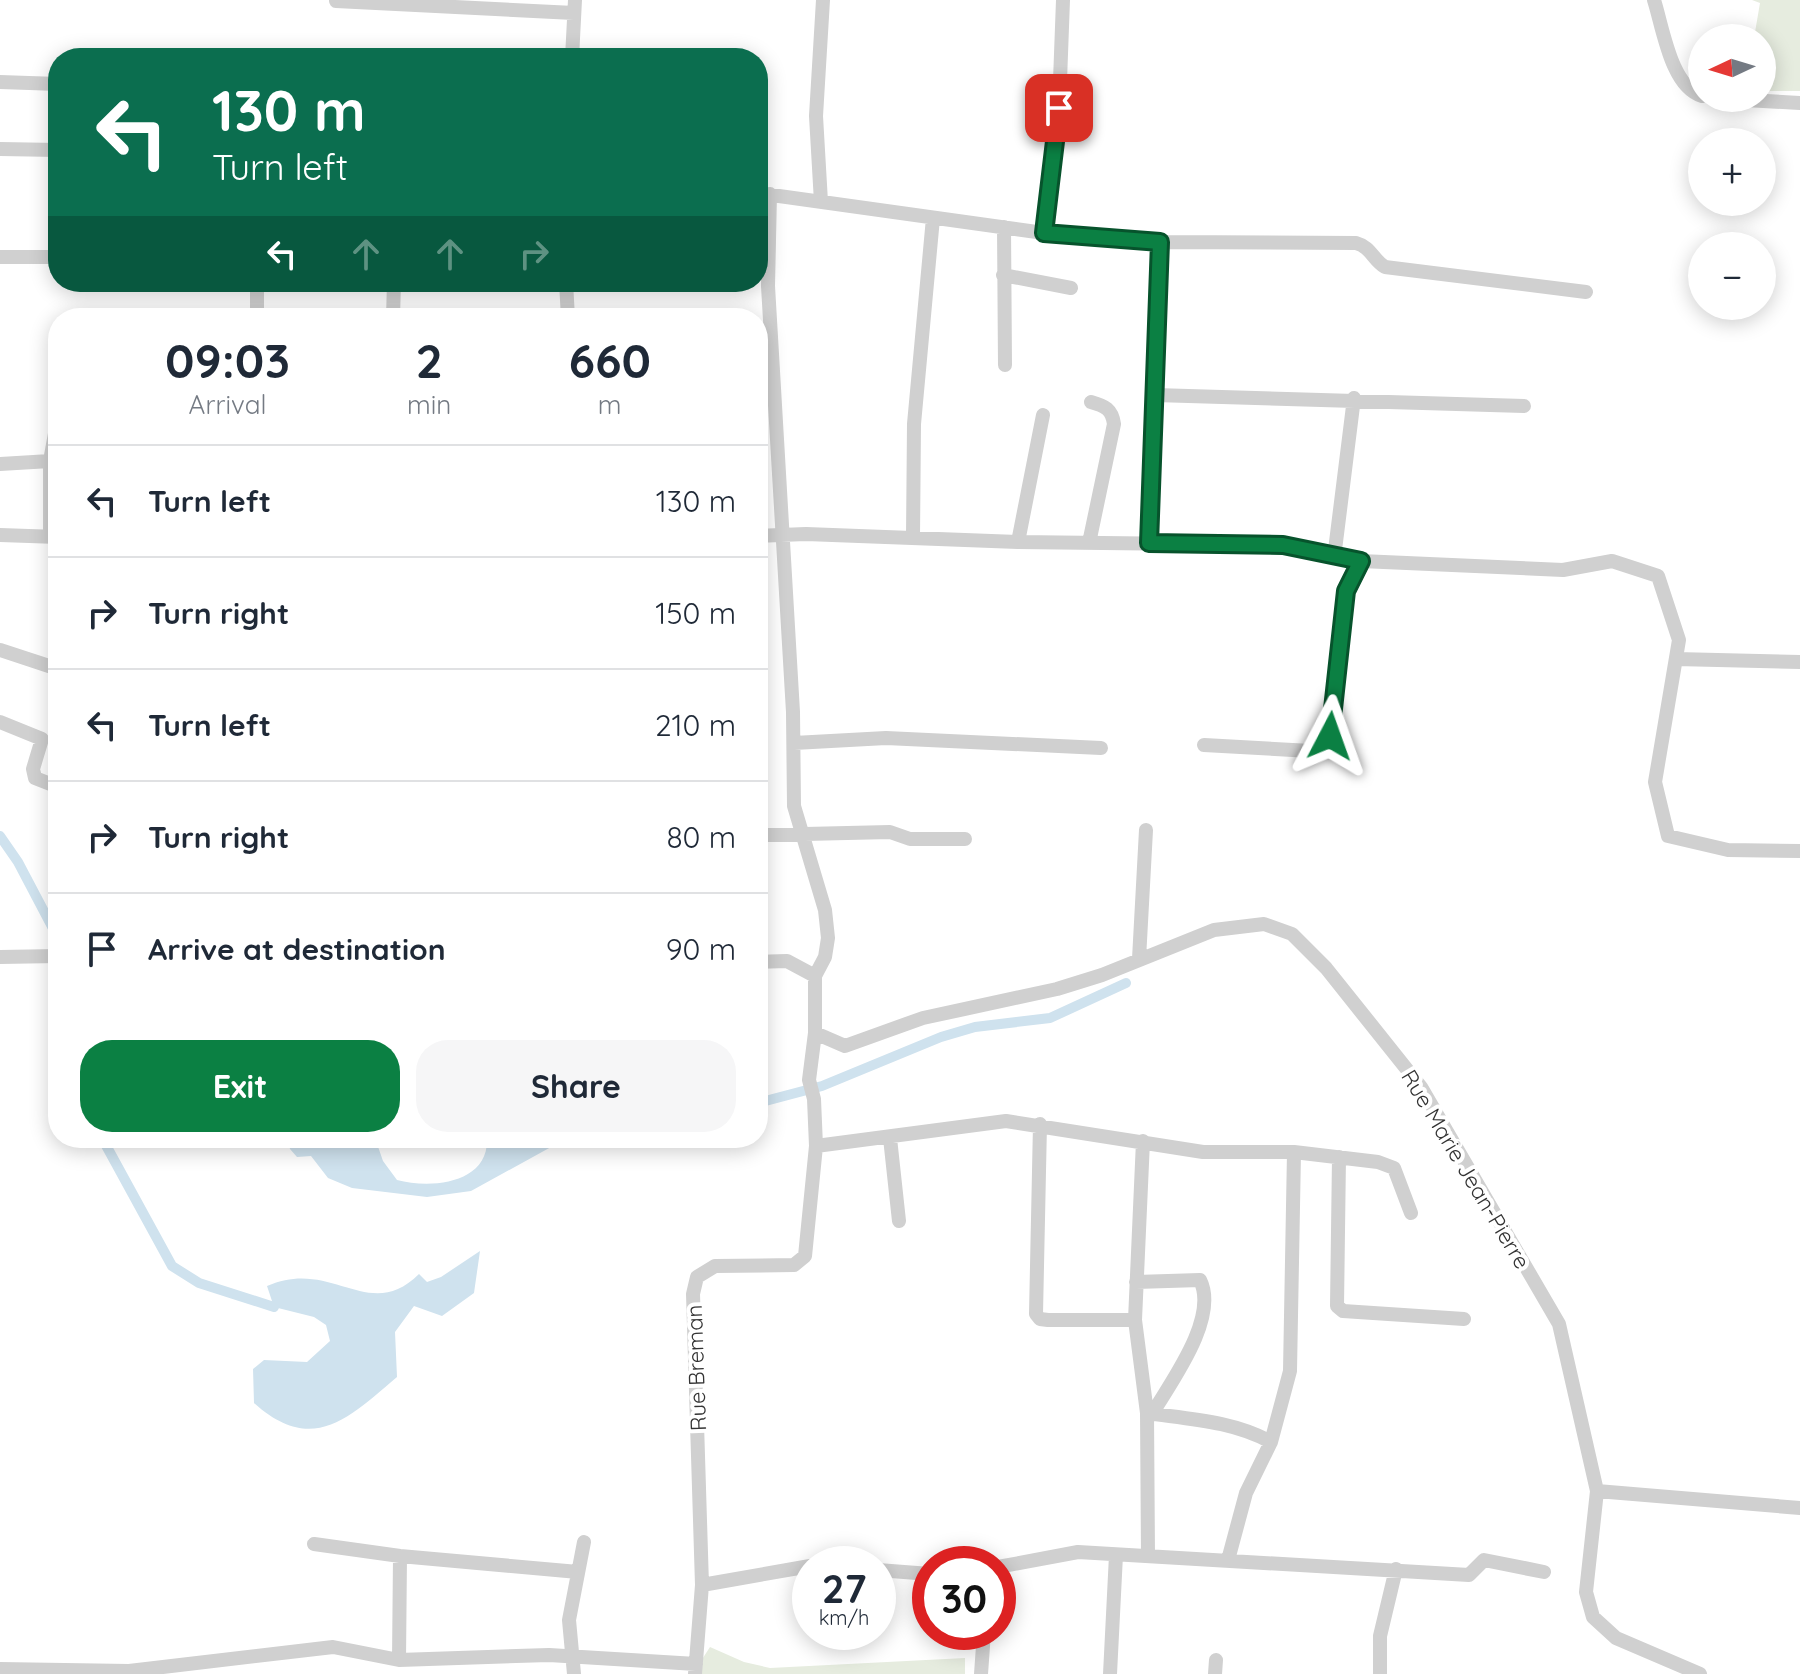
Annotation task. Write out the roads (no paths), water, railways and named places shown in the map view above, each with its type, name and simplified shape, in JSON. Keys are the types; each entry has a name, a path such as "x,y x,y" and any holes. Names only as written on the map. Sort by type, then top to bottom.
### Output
{"street":[{"path":"821,202 816,116 823,0"},
{"path":"1044,233 1059,108 1063,0"},
{"path":"1654,0 1679,76 1688,90"},
{"path":"336,1 574,6 572,48"},
{"path":"0,82 48,84"},
{"path":"1776,102 1800,103"},
{"path":"0,149 48,150"},
{"path":"768,195 1044,233 1160,242 1356,243 1369,249 1377,262 1385,267 1586,292"},
{"path":"913,537 914,424 933,218"},
{"path":"1004,227 1005,365"},
{"path":"1149,543 1160,242"},
{"path":"0,257 48,257"},
{"path":"1003,275 1071,288"},
{"name":"Rue Breman","path":"695,1669 702,1585 693,1294 697,1277 715,1266 794,1265 805,1256 816,1146 814,1099 809,1080 815,1033 815,976 825,957 828,938 825,910 794,806 794,743 768,382"},
{"path":"1155,395 1354,398 1524,406"},
{"path":"1334,558 1354,398"},
{"path":"1089,543 1114,424 1113,413 1105,406 1091,402"},
{"path":"1018,542 1043,415"},
{"path":"0,464 48,461"},
{"path":"0,535 48,537"},
{"path":"768,536 1283,545 1334,558 1361,561 1563,570 1612,561 1658,576 1679,640 1655,782 1668,836 1728,850 1800,851"},
{"path":"1204,745 1311,751 1326,744 1346,591 1361,561"},
{"path":"0,650 48,666"},
{"path":"1676,659 1800,662"},
{"path":"0,722 42,739 33,769 35,778 48,783"},
{"path":"794,743 886,738 1101,748"},
{"path":"1139,959 1146,830"},
{"path":"768,835 804,837 890,832 910,839 965,839"},
{"name":"Rue Marie Jean-Pierre","path":"815,1033 845,1046 938,1014 1057,989 1214,930 1264,924 1292,934 1326,968 1421,1087 1559,1324 1597,1491 1586,1592 1593,1617 1616,1638 1700,1674"},
{"path":"0,957 48,956"},
{"path":"768,962 787,961 815,976"},
{"path":"816,1146 1006,1121 1203,1152 1294,1152 1339,1157 1394,1168 1411,1213"},
{"path":"1040,1124 1036,1314 1040,1319 1048,1320 1135,1320"},
{"path":"890,1138 899,1221"},
{"path":"1143,1141 1135,1320 1149,1413 1148,1556"},
{"path":"1228,1560 1246,1493 1271,1442 1290,1371 1293,1342 1294,1152"},
{"path":"1339,1157 1337,1306 1343,1311 1464,1319"},
{"path":"1136,1282 1200,1280 1203,1285 1202,1311 1194,1341 1149,1413"},
{"path":"1149,1413 1221,1424 1271,1442"},
{"path":"1597,1491 1800,1508"},
{"path":"574,1674 569,1620 584,1542"},
{"path":"314,1544 400,1556 578,1572"},
{"path":"1016,1564 1078,1552 1469,1575 1484,1560 1544,1572"},
{"path":"1110,1674 1116,1555"},
{"path":"399,1660 400,1556"},
{"path":"702,1585 792,1569"},
{"path":"1380,1674 1380,1636 1396,1569"},
{"path":"0,1669 134,1672 333,1647 399,1660 573,1657 695,1669"},
{"path":"981,1674 983,1650"}],"water":[{"path":"378,1148 383,1161 397,1180 426,1184 456,1180 468,1174 479,1165 486,1148 549,1148 471,1191 427,1197 352,1188 328,1178 311,1156 297,1157 290,1149"},
{"path":"480,1251 474,1293 442,1316 414,1306 395,1332 397,1377 346,1417 312,1429 294,1427 275,1419 254,1403 253,1369 264,1360 307,1362 330,1341 326,1325 314,1317 274,1307 267,1286 290,1279 311,1279 383,1293 401,1288 419,1274 427,1282 441,1277"}],"waterway":[{"path":"0,836 18,862 48,919"},
{"path":"768,1100 822,1086 941,1037 975,1027 1050,1018 1126,983"},
{"path":"107,1148 172,1266 199,1283 274,1307"}]}
